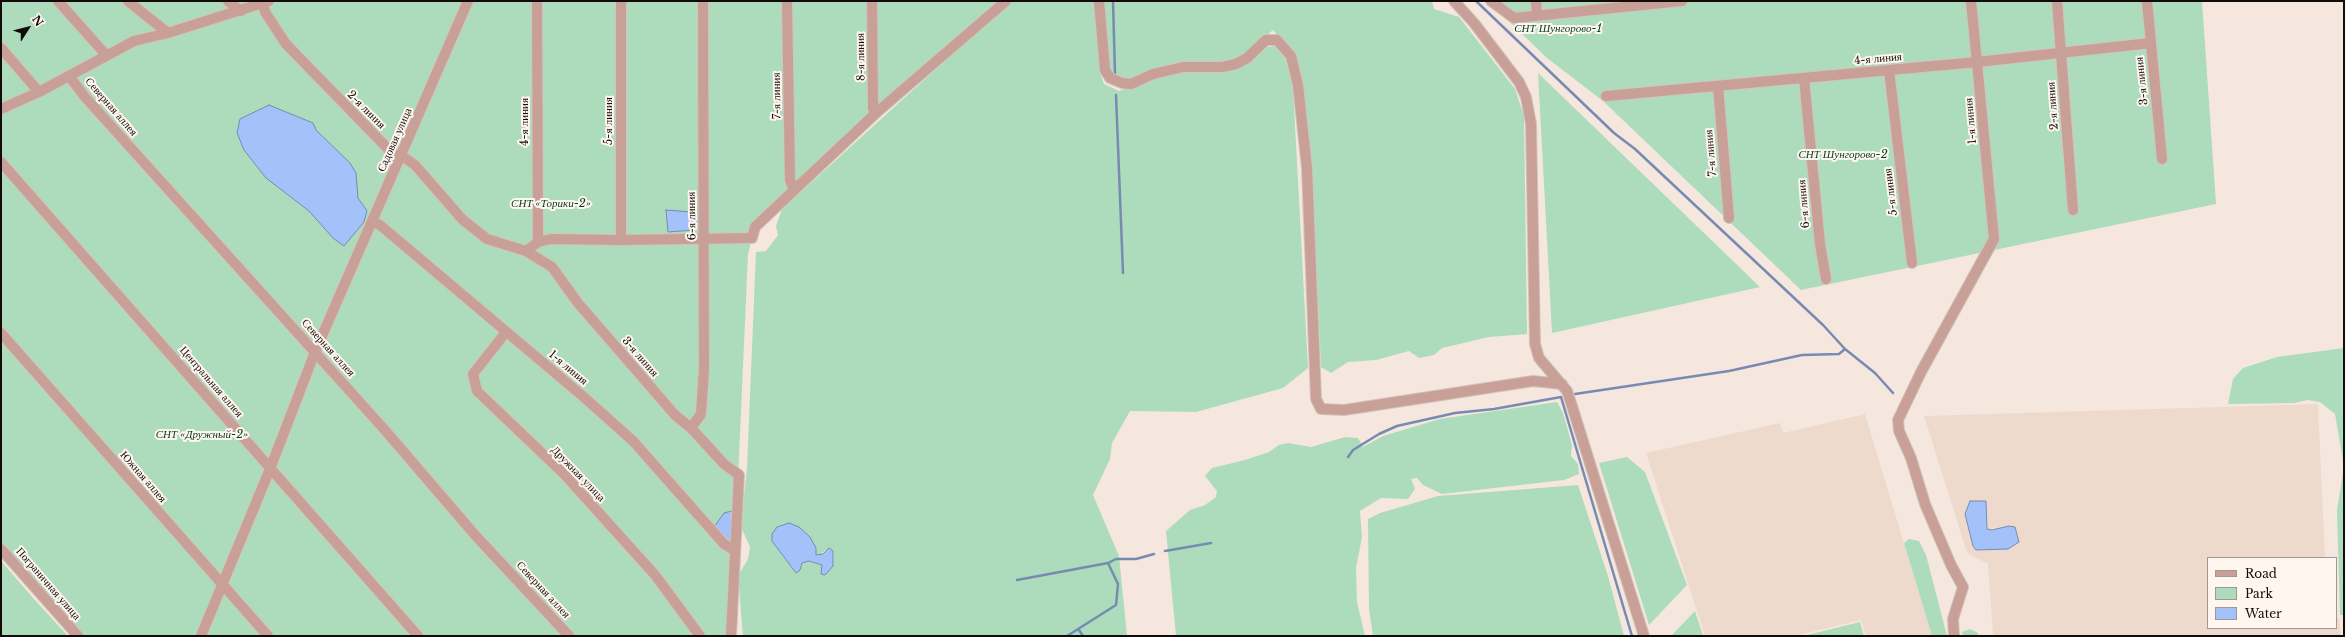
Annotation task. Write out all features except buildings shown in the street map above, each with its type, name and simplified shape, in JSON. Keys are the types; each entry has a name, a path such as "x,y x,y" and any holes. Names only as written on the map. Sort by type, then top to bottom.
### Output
{"street":[{"path":"58,1 106,55"},
{"path":"128,1 168,33"},
{"path":"228,1 241,11"},
{"name":"Садовая улица","path":"201,636 270,468 315,352 402,156 468,1"},
{"name":"4-я линия","path":"537,1 538,242"},
{"name":"5-я линия","path":"621,1 621,240"},
{"name":"6-я линия","path":"691,428 701,414 704,369 703,1"},
{"name":"7-я линия","path":"787,1 790,180 794,190"},
{"name":"8-я линия","path":"872,1 873,108 876,113"},
{"path":"526,251 538,242 551,239 621,240 752,238 755,227 876,113 1006,1"},
{"path":"1099,1 1105,70 1110,78 1122,83 1131,84 1153,74 1183,67 1222,67 1236,64 1247,58 1266,40 1277,40 1291,56 1298,85 1307,168 1316,399 1321,409 1344,410 1533,381 1562,384"},
{"path":"1454,1 1474,23 1519,82 1526,97 1531,124 1535,344 1539,358 1562,384 1572,403 1644,636"},
{"path":"1491,1 1509,17 1537,16 1623,4 1682,1"},
{"path":"1536,1 1537,16"},
{"name":"1-я линия","path":"1954,636 1953,619 1963,587 1948,558 1925,504 1911,458 1899,430 1898,420 1900,413 1921,372 1994,240 1971,1"},
{"name":"2-я линия","path":"2057,1 2072,210"},
{"name":"3-я линия","path":"2147,1 2162,159"},
{"path":"1,109 39,92 134,41 168,33 266,2"},
{"name":"2-я линия","path":"266,2 266,12 286,44 394,155 402,156 415,165 462,219 487,239 526,251"},
{"name":"4-я линия","path":"1606,96 1977,62 2151,43"},
{"path":"1,48 39,92"},
{"name":"5-я линия","path":"1889,70 1912,263"},
{"name":"Северная аллея","path":"69,76 85,97 315,352 475,535 569,636"},
{"name":"6-я линия","path":"1804,78 1820,244 1826,279"},
{"name":"7-я линия","path":"1718,86 1729,218"},
{"name":"Центральная аллея","path":"1,162 418,636"},
{"name":"1-я линия","path":"372,221 380,225 633,441 724,544 734,550"},
{"name":"3-я линия","path":"526,251 552,267 578,303 675,415 691,428 724,464 739,475 734,550"},
{"name":"Дружная улица","path":"506,332 473,374 477,391 564,474 655,575 700,636"},
{"name":"Южная аллея","path":"1,333 268,636"},
{"name":"Пограничная улица","path":"1,549 78,636"},
{"path":"731,636 734,550"}],"shaded area":[{"path":"2318,404 2325,557 2207,557 2207,629 2337,629 2337,618 2339,618 2341,636 1993,636 1988,564 1967,553 1924,416"},
{"path":"1865,414 1932,636 1866,636 1861,620 1795,636 1705,636 1646,453 1780,423 1783,433"}],"green space":[{"path":"1,1 1006,1 755,227 748,254 731,636 78,636 1,549"},
{"path":"1011,1 1097,1 1100,73 1104,84 1119,91 1166,73 1238,69 1267,47 1275,46 1286,60 1293,88 1308,368 1283,388 1196,412 1130,411 1112,443 1110,459 1093,495 1119,556 1127,636 743,636 738,576 748,559 750,547 741,527 747,467 756,252 766,251 778,235 776,226 782,209","holes":["826,550 834,553 833,566 821,574 822,565 809,561 802,563 796,573 782,554 820,555"]},
{"path":"1101,1 1432,1 1434,9 1459,17 1515,89 1524,116 1527,334 1489,337 1442,348 1434,355 1419,358 1409,351 1376,360 1348,362 1331,373 1321,367 1312,171 1301,71 1293,54 1273,30 1235,63 1210,65 1131,82 1111,77 1107,69"},
{"name":"СНТ Шунгорово-2","path":"1488,1 2202,1 2216,204 1801,290 1603,101 1547,58"},
{"path":"1538,73 1760,287 1552,333"},
{"path":"2344,348 2344,467 2335,414 2320,402 2308,400 2294,403 2228,404 2233,379 2243,368 2277,357"},
{"path":"1557,402 1563,413 1572,445 1571,456 1578,464 1579,474 1564,480 1442,494 1423,485 1417,478 1411,479 1415,489 1408,499 1381,498 1360,511 1362,537 1356,568 1357,602 1365,636 1176,636 1166,531 1190,510 1205,505 1216,497 1217,491 1205,476 1212,468 1245,460 1269,452 1279,445 1288,443 1311,447 1345,437 1358,438 1363,447 1383,436 1440,419"},
{"path":"1627,457 1645,472 1687,585 1649,625 1599,463"},
{"path":"2344,467 2344,615 2340,615 2337,510"},
{"path":"1578,485 1608,576 1624,636 1373,636 1369,609 1368,519 1380,513 1438,496"},
{"path":"1909,539 1919,541 1926,555 1947,636 1932,636 1904,543"},
{"path":"1,561 34,599 68,636 1,636"},
{"path":"1695,611 1703,636 1671,636"},
{"path":"1860,622 1864,636 1803,636"},
{"path":"1970,629 1978,633 1979,636 1963,636 1962,632"}],"water":[{"path":"269,105 313,123 316,130 350,163 356,173 358,198 367,211 364,222 344,246 333,238 309,211 266,178 244,150 237,133 240,119"},
{"path":"666,210 692,212 697,220 695,230 668,232"},
{"path":"1970,501 1986,501 1987,529 1992,530 2009,526 2015,527 2019,542 2008,549 1976,550 1973,546 1965,514"},
{"path":"732,511 731,540 728,543 714,527 724,513"},
{"path":"789,523 799,527 810,537 816,548 816,555 823,554 829,548 833,551 833,566 825,575 821,574 822,565 809,561 802,563 800,570 796,573 772,541 772,534 777,527"}],"waterway":[{"path":"1113,1 1115,75"},
{"path":"1476,1 1614,133 1635,149 1823,325 1845,349 1875,373 1893,393"},
{"path":"1116,95 1123,273"},
{"path":"1575,394 1729,371 1802,355 1839,354 1845,349"},
{"path":"1561,397 1632,636"},
{"path":"1348,457 1353,450 1379,434 1397,426 1455,413 1494,409 1561,397"},
{"path":"1165,551 1211,543"},
{"path":"1017,580 1108,563 1116,559 1136,559 1154,554"},
{"path":"1067,636 1116,605 1118,584 1108,563"},
{"path":"1079,630 1083,636"}],"park label":[{"name":"СНТ Шунгорово-1","path":"1558,29"},
{"name":"СНТ «Торики-2»","path":"551,204"},
{"name":"СНТ «Дружный-2»","path":"202,435"}]}
